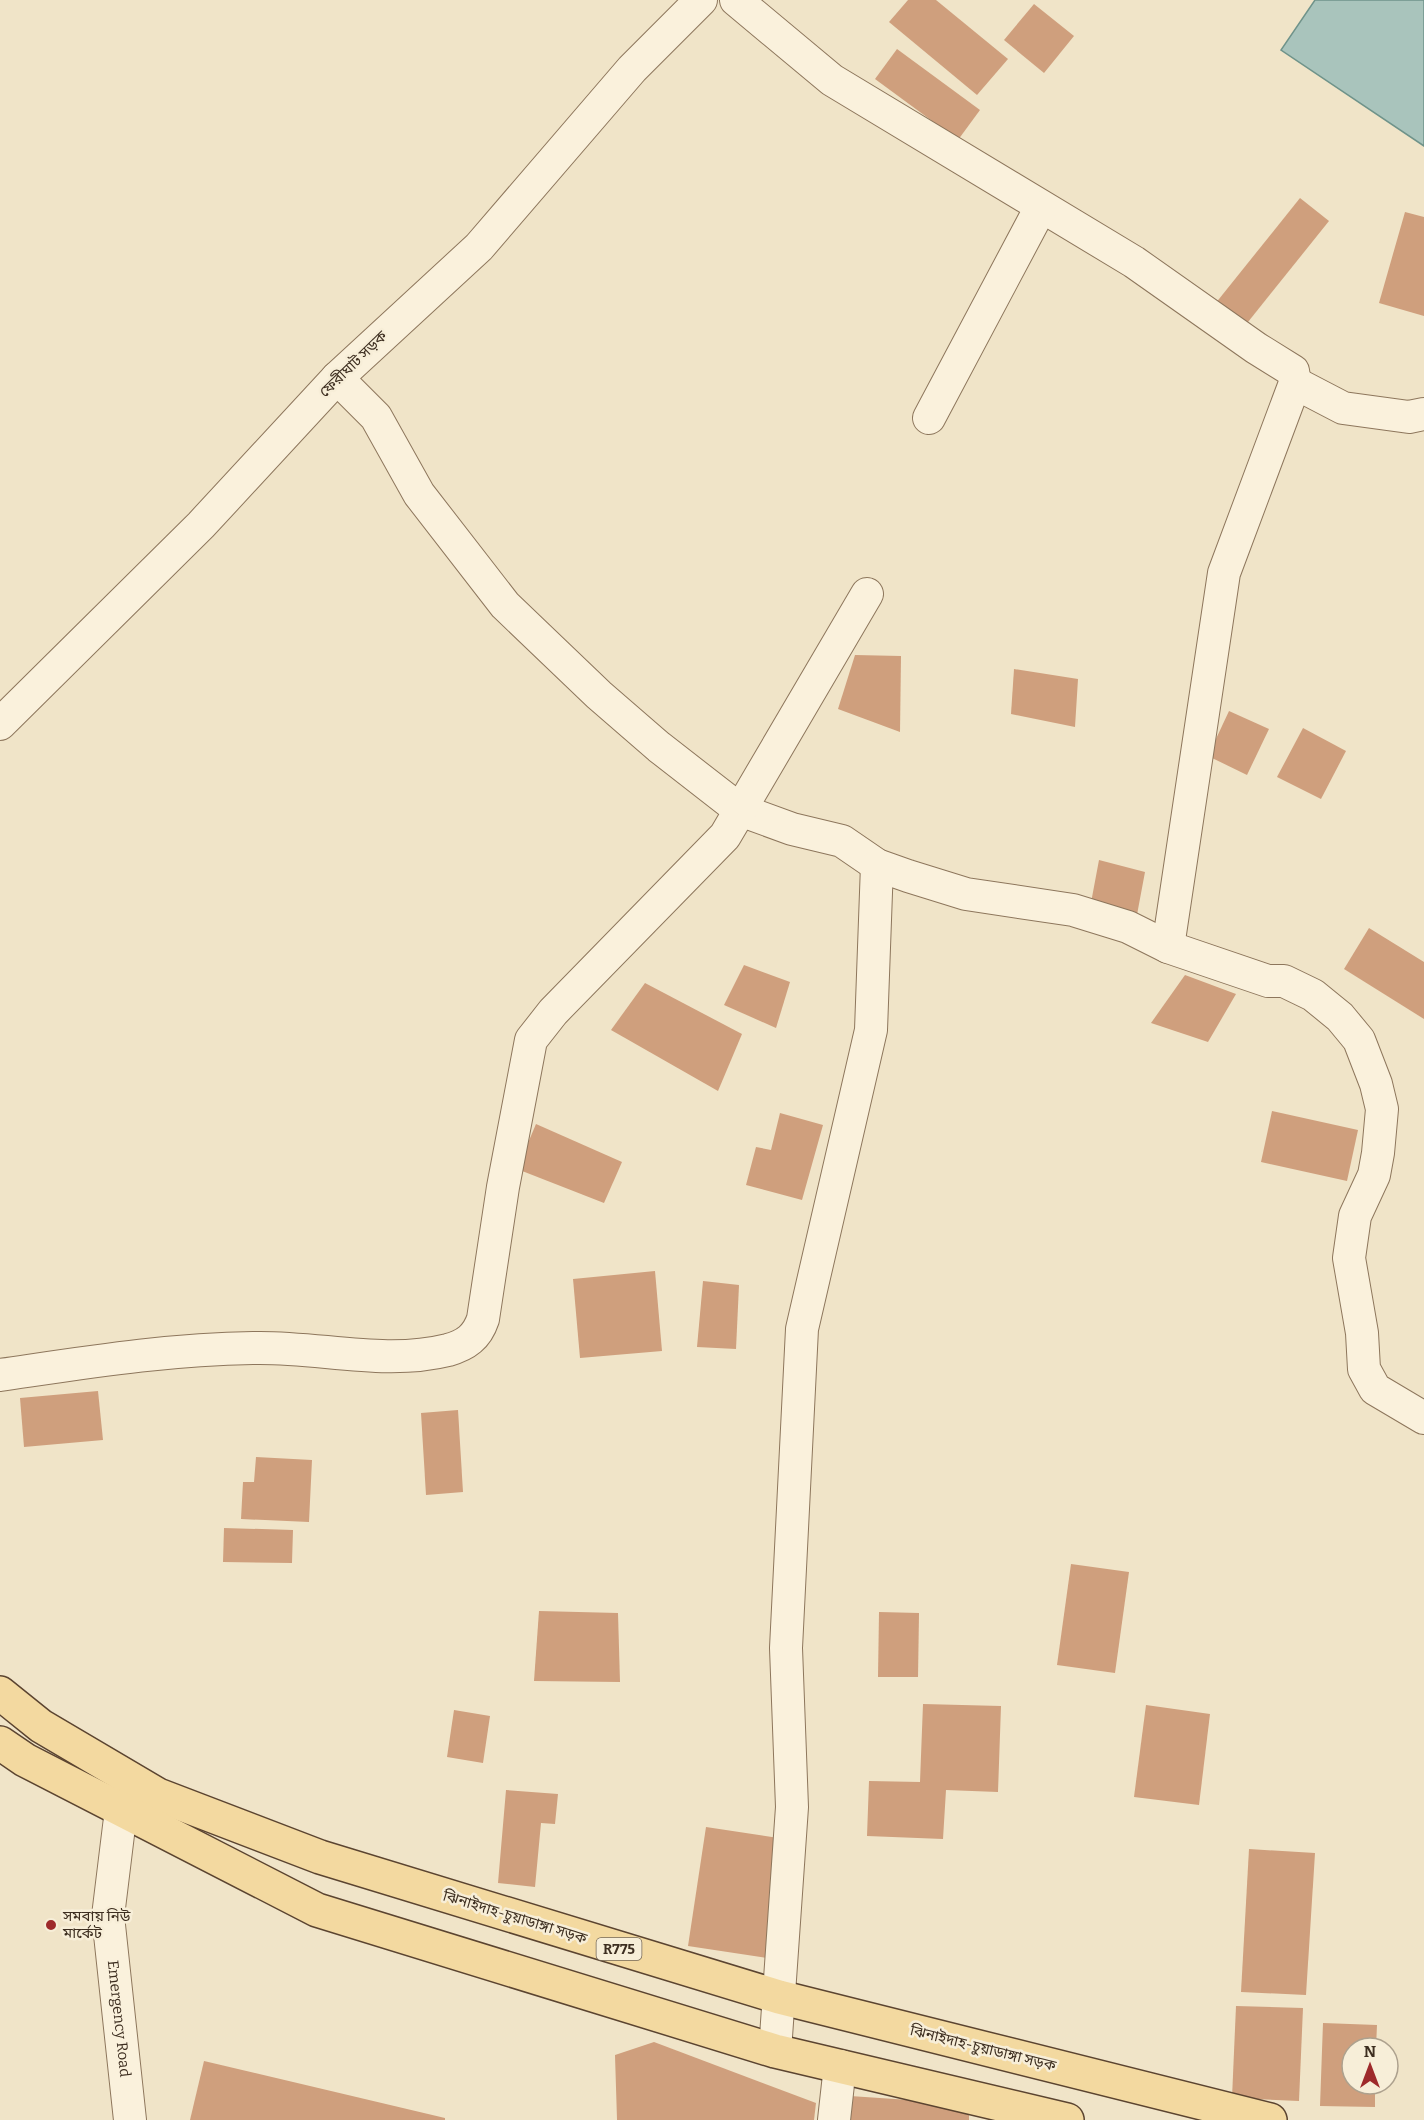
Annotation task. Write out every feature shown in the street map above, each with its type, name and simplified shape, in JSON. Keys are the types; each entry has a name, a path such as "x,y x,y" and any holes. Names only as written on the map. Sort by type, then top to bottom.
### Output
{"main road":[{"name":"ঝিনাইদাহ-চুয়াডাঙ্গা সড়ক","path":"0,1693 41,1726 158,1795 320,1857 779,1998 1270,2120"},
{"path":"0,1743 25,1760 317,1910 775,2051 1067,2120"}],"street":[{"name":"ফেরীঘাট সড়ক","path":"0,724 201,525 337,378 479,247 632,69 701,0"},
{"path":"736,0 832,80 1134,262 1256,348 1293,371 1295,383 1224,573 1168,947"},
{"path":"929,418 1041,207"},
{"path":"337,378 376,417 419,494 505,605 599,695 659,747 740,810 792,829 842,841 877,865 966,894 1073,910 1128,927 1168,947 1268,981 1284,981 1314,995 1340,1017 1359,1040 1382,1109 1374,1175 1355,1216 1349,1258 1362,1333 1364,1369 1375,1389 1424,1418"},
{"path":"1295,383 1343,408 1409,417 1424,414"},
{"path":"0,1376 90,1362 254,1347 387,1356 437,1351 465,1344 479,1332 483,1319 503,1186 531,1040 553,1012 724,836 867,594"},
{"path":"775,2051 792,1807 786,1648 802,1329 871,1030 877,865"},
{"name":"Emergency Road","path":"121,1810 108,1916 130,2120"},
{"path":"834,2120 840,2066"}],"water":[{"path":"1315,0 1424,0 1424,146 1281,50"}],"building":[{"path":"908,0 936,0 1008,59 977,95 889,22"},
{"path":"1034,4 1074,36 1044,73 1004,40"},
{"path":"897,49 980,110 958,140 875,79"},
{"path":"1300,198 1329,221 1244,327 1215,304"},
{"path":"1405,212 1424,217 1424,316 1379,303"},
{"path":"855,655 901,656 900,732 838,709"},
{"path":"1014,669 1078,679 1075,727 1011,714"},
{"path":"1229,711 1269,729 1247,775 1208,756"},
{"path":"1303,728 1346,751 1321,799 1277,777"},
{"path":"1099,860 1145,872 1136,920 1090,908"},
{"path":"1369,928 1424,962 1424,1019 1344,969"},
{"path":"744,965 790,982 776,1028 724,1005"},
{"path":"1185,975 1236,994 1208,1042 1151,1023"},
{"path":"645,983 742,1034 718,1091 611,1030"},
{"path":"1272,1111 1358,1130 1347,1181 1261,1162"},
{"path":"780,1113 823,1125 802,1200 746,1185 756,1147 771,1150"},
{"path":"536,1124 622,1162 604,1203 517,1169"},
{"path":"655,1271 662,1351 580,1358 573,1279"},
{"path":"703,1281 739,1285 736,1349 697,1347"},
{"path":"98,1391 103,1440 24,1447 20,1398"},
{"path":"458,1410 463,1492 426,1495 421,1413"},
{"path":"256,1457 312,1460 309,1522 241,1519 243,1482 254,1482"},
{"path":"224,1528 293,1530 292,1563 223,1562"},
{"path":"1071,1564 1129,1572 1115,1673 1057,1665"},
{"path":"539,1611 618,1613 620,1682 534,1681"},
{"path":"879,1612 919,1613 918,1677 878,1677"},
{"path":"923,1704 1001,1706 998,1792 946,1790 943,1839 867,1836 869,1781 920,1782"},
{"path":"1146,1705 1210,1714 1199,1805 1134,1797"},
{"path":"454,1710 490,1716 483,1763 447,1757"},
{"path":"506,1790 558,1794 555,1824 541,1823 535,1887 498,1883"},
{"path":"706,1827 785,1839 767,1958 688,1946"},
{"path":"1249,1849 1315,1853 1306,1995 1241,1992"},
{"path":"1236,2006 1303,2008 1299,2101 1232,2098"},
{"path":"1323,2023 1377,2025 1377,2036 1340,2036 1340,2096 1375,2096 1375,2107 1320,2106"},
{"path":"654,2042 816,2103 814,2120 617,2120 615,2055"},
{"path":"204,2061 445,2118 445,2120 190,2120"},
{"path":"850,2096 969,2104 969,2120 849,2120"}],"place":[{"name":"সমবায় নিউ মার্কেট","path":"51,1925"}]}
